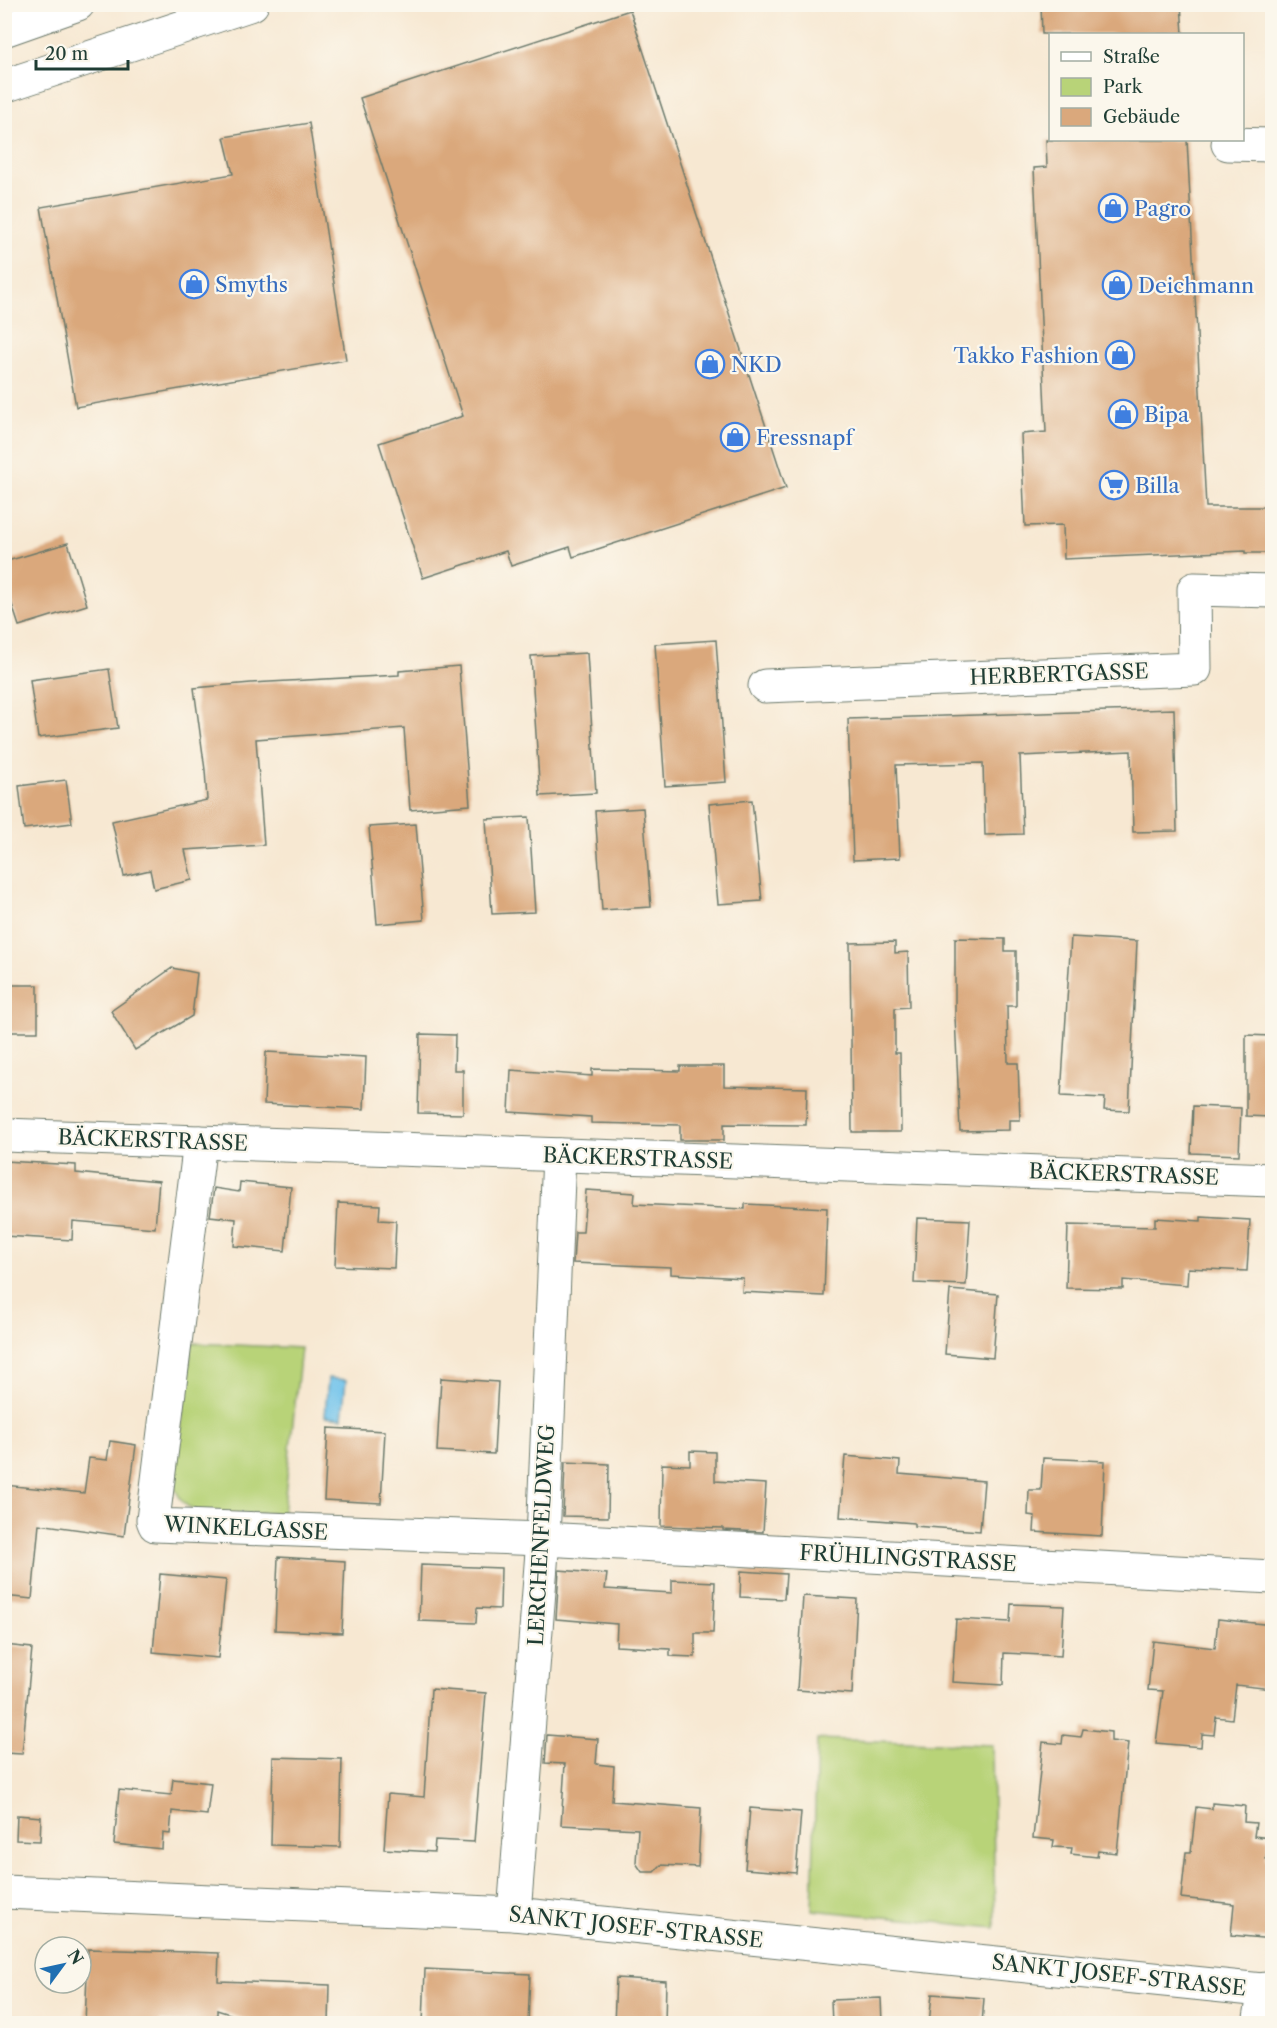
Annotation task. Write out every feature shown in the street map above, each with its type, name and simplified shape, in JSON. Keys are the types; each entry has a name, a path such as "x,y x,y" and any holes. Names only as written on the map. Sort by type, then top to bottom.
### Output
{"street":[{"path":"4,30 78,4"},
{"path":"4,86 252,4"},
{"path":"1227,144 1272,145"},
{"name":"HERBERTGASSE","path":"765,686 1195,669 1194,589 1272,591"},
{"name":"BÄCKERSTRASSE","path":"4,1135 1272,1180"},
{"name":"WINKELGASSE","path":"200,1142 154,1524 158,1526 543,1539"},
{"name":"LERCHENFELDWEG","path":"514,1914 543,1539 559,1155"},
{"name":"FRÜHLINGSTRASSE","path":"543,1539 1272,1577"},
{"name":"SANKT JOSEF-STRASSE","path":"4,1892 514,1914 1269,1990"},
{"path":"1259,2024 1269,1990"}],"green space":[{"path":"192,1343 301,1348 283,1513 221,1514 198,1511 187,1506 176,1492 173,1485"},
{"path":"817,1739 992,1745 995,1928 812,1910"}],"water":[{"path":"328,1378 346,1380 342,1418 325,1416"}],"building":[{"path":"1041,4 1181,4 1183,33 1042,34"},
{"path":"630,10 786,488 573,557 570,547 511,566 506,551 423,578 379,443 463,416 360,98"},
{"name":"Smyths","path":"309,123 346,360 76,407 41,207 233,174 224,137"},
{"path":"1046,140 1187,141 1206,507 1272,507 1272,553 1245,553 1245,551 1064,559 1063,525 1025,526 1021,434 1046,432 1034,168 1047,167"},
{"path":"68,543 87,605 19,626 4,580 4,562"},
{"path":"716,640 726,782 665,786 655,644"},
{"path":"587,653 596,793 540,796 531,656"},
{"path":"459,666 470,805 410,810 404,728 256,739 264,845 185,850 192,880 154,889 150,870 124,876 112,821 207,800 194,688 399,675 399,671"},
{"path":"109,669 118,728 38,738 30,680"},
{"path":"1174,709 1177,831 1133,832 1131,751 1020,756 1023,834 985,835 983,763 896,765 900,858 853,860 848,719"},
{"path":"66,780 72,823 24,829 19,786"},
{"path":"752,800 762,901 718,904 709,804"},
{"path":"643,808 651,907 602,910 595,811"},
{"path":"529,817 535,912 492,914 486,819"},
{"path":"416,824 424,920 377,924 369,827"},
{"path":"1071,937 1137,941 1129,1111 1104,1110 1105,1098 1061,1096"},
{"path":"955,938 1005,939 1005,951 1016,951 1016,1006 1007,1006 1008,1063 1018,1063 1020,1120 1009,1120 1009,1130 960,1131 955,1016"},
{"path":"895,942 895,953 908,952 909,1007 895,1008 895,1053 900,1053 901,1132 852,1132 850,943"},
{"path":"172,968 197,973 192,1016 135,1050 111,1011"},
{"path":"4,985 38,985 38,1032 4,1032"},
{"path":"420,1034 455,1035 454,1070 463,1070 463,1114 418,1113"},
{"path":"1246,1035 1271,1036 1271,1117 1246,1116"},
{"path":"266,1052 366,1057 364,1109 264,1104"},
{"path":"680,1066 724,1066 724,1086 807,1088 806,1125 724,1124 724,1140 680,1140 680,1125 591,1123 591,1117 509,1112 511,1070 592,1076 592,1069 680,1071"},
{"path":"1193,1106 1241,1108 1239,1155 1191,1153"},
{"path":"4,1161 76,1165 76,1173 159,1181 155,1228 73,1221 72,1240 4,1236"},
{"path":"240,1182 291,1187 285,1251 234,1246 236,1219 210,1216 214,1188 239,1192"},
{"path":"586,1190 635,1193 634,1204 745,1209 745,1204 827,1208 824,1296 742,1292 743,1278 671,1274 671,1267 573,1263 575,1232 583,1232"},
{"path":"338,1203 380,1205 379,1220 396,1221 394,1268 335,1266"},
{"path":"1201,1217 1250,1220 1247,1271 1188,1268 1187,1285 1123,1280 1123,1289 1066,1288 1068,1225 1155,1227 1155,1218 1201,1221"},
{"path":"917,1218 970,1220 966,1285 914,1283"},
{"path":"950,1290 998,1294 993,1358 945,1354"},
{"path":"441,1378 498,1382 494,1454 437,1451"},
{"path":"328,1428 385,1431 381,1503 324,1500"},
{"path":"110,1441 136,1445 124,1536 39,1524 32,1599 4,1596 4,1485 84,1493 89,1458 107,1460"},
{"path":"690,1451 715,1452 715,1481 766,1484 763,1532 661,1526 662,1464 690,1465"},
{"path":"845,1456 900,1461 899,1474 984,1481 980,1531 840,1517"},
{"path":"1043,1458 1105,1461 1102,1536 1034,1532 1035,1516 1028,1515 1029,1490 1041,1490"},
{"path":"565,1462 609,1464 608,1517 563,1516"},
{"path":"278,1557 345,1561 342,1633 275,1630"},
{"path":"421,1565 501,1568 500,1609 477,1608 476,1623 419,1621"},
{"path":"559,1570 607,1574 605,1589 672,1593 672,1580 715,1582 713,1633 695,1633 695,1657 670,1656 670,1649 616,1646 617,1624 556,1619"},
{"path":"741,1571 786,1574 784,1599 740,1597"},
{"path":"160,1574 226,1580 218,1658 153,1652"},
{"path":"803,1596 857,1599 852,1694 797,1690"},
{"path":"1011,1604 1064,1606 1061,1656 1004,1653 1003,1685 952,1682 956,1619 1010,1622"},
{"path":"1218,1619 1272,1625 1272,1689 1236,1685 1232,1719 1216,1717 1214,1735 1202,1734 1201,1747 1156,1743 1163,1691 1148,1690 1153,1641 1215,1648"},
{"path":"4,1645 32,1648 22,1754 4,1753"},
{"path":"431,1689 486,1693 474,1842 435,1840 434,1852 384,1849 388,1794 424,1797"},
{"path":"1083,1729 1111,1732 1111,1741 1128,1743 1117,1853 1098,1851 1097,1857 1071,1854 1072,1848 1053,1847 1054,1840 1033,1838 1043,1742 1062,1744 1063,1735 1081,1737"},
{"path":"547,1735 598,1739 596,1764 614,1766 612,1801 701,1808 698,1867 661,1865 654,1872 642,1872 636,1863 638,1829 561,1825 565,1764 545,1763"},
{"path":"273,1757 342,1759 340,1847 271,1845"},
{"path":"173,1779 211,1783 207,1815 172,1811 170,1834 163,1833 162,1849 114,1844 119,1790 171,1795"},
{"path":"1212,1803 1245,1806 1244,1822 1256,1823 1254,1836 1269,1838 1266,1859 1272,1860 1272,1939 1231,1935 1234,1904 1181,1898 1186,1852 1191,1852 1196,1807 1212,1809"},
{"path":"750,1808 801,1812 796,1873 745,1869"},
{"path":"17,1815 41,1817 40,1841 16,1840"},
{"path":"93,1949 219,1953 218,1981 330,1985 329,2024 261,2024 217,2010 217,2023 160,2021 160,2024 85,2024 86,1995 93,1995"},
{"path":"425,1969 530,1974 528,2024 423,2024"},
{"path":"616,1978 666,1981 665,2024 614,2024"},
{"path":"932,1994 984,1998 982,2024 929,2024"},
{"path":"881,1998 882,2024 832,2024 831,2000"}],"place":[{"name":"Pagro","path":"1113,208"},
{"name":"Smyths","path":"194,284"},
{"name":"Deichmann","path":"1117,285"},
{"name":"Takko Fashion","path":"1120,355"},
{"name":"NKD","path":"710,364"},
{"name":"Bipa","path":"1123,414"},
{"name":"Fressnapf","path":"735,437"},
{"name":"Billa","path":"1114,485"}]}
